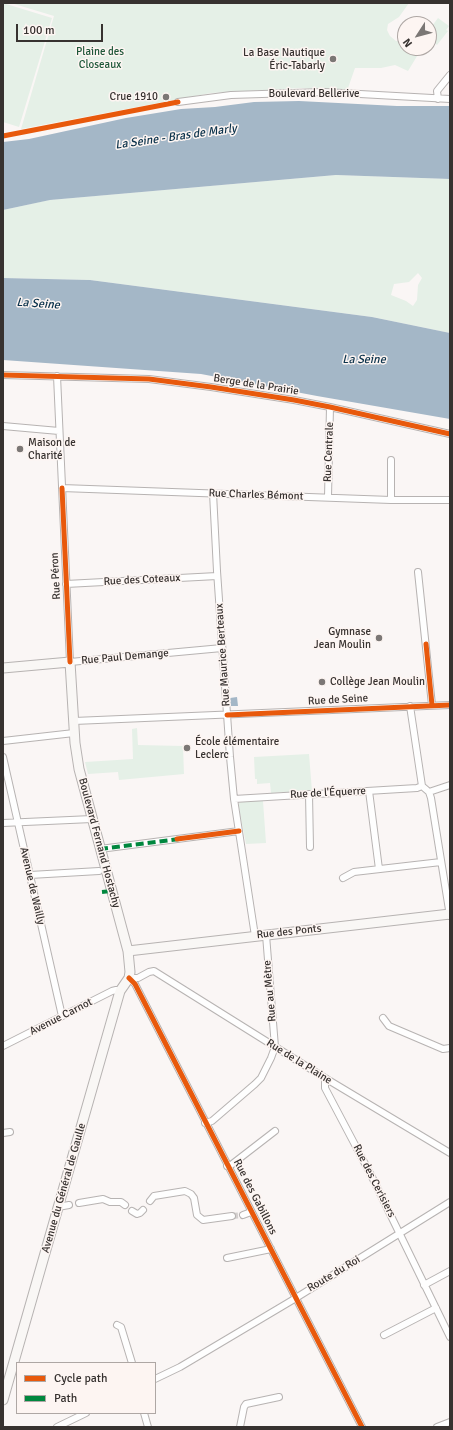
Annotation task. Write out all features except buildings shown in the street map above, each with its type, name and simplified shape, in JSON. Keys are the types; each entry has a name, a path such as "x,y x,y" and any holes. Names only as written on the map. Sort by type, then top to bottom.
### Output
{"main road":[{"name":"Rue Paul Demange","path":"3,668 70,662"},
{"name":"Rue Péron","path":"70,662 74,734"},
{"name":"Boulevard Fernand Hostachy","path":"74,734 79,769 128,951 130,978"},
{"name":"Rue des Ponts","path":"128,951 450,915"},
{"name":"Avenue du Général de Gaulle","path":"3,1400 120,991 130,978"}],"street":[{"path":"438,99 437,91 450,75"},
{"name":"Boulevard Bellerive","path":"178,102 231,95 324,92 450,99"},
{"name":"Berge de la Prairie","path":"3,375 149,379 287,399 330,407 450,434"},
{"name":"Rue Péron","path":"57,376 70,662"},
{"name":"Rue Centrale","path":"328,497 330,407"},
{"path":"3,426 59,431"},
{"path":"391,460 391,500"},
{"name":"Rue Charles Bémont","path":"62,488 391,500 450,500"},
{"name":"Rue Maurice Berteaux","path":"213,493 226,715 234,799 255,936"},
{"path":"418,572 432,705"},
{"name":"Rue des Coteaux","path":"66,584 217,576"},
{"name":"Rue Paul Demange","path":"70,662 222,648"},
{"name":"Rue de Seine","path":"74,721 450,705"},
{"path":"410,706 422,786 429,792 431,798 450,915"},
{"path":"3,741 74,734"},
{"name":"Avenue de Wailly","path":"3,757 62,1016"},
{"path":"429,792 450,785"},
{"name":"Rue de l'Équerre","path":"234,799 417,788 422,786"},
{"path":"369,791 379,869"},
{"path":"309,794 310,847"},
{"path":"3,823 92,819"},
{"path":"100,849 239,831"},
{"path":"343,878 354,872 441,862"},
{"path":"30,875 99,871"},
{"name":"Rue au Mètre","path":"266,935 275,1047"},
{"name":"Rue de la Plaine","path":"130,978 138,978 154,971 325,1078 450,1153"},
{"name":"Rue des Gabillons","path":"130,978 362,1427"},
{"name":"Avenue Carnot","path":"3,1046 112,991 120,991"},
{"path":"383,1018 388,1026 443,1049 450,1048"},
{"path":"205,1123 212,1121 255,1084 272,1058 275,1047"},
{"name":"Rue des Cerisiers","path":"325,1078 325,1088 372,1177 450,1337"},
{"path":"227,1166 231,1165 275,1131"},
{"path":"3,1133 10,1132"},
{"path":"150,1201 154,1196 185,1191 191,1194 194,1198 197,1215 203,1220 232,1216"},
{"path":"79,1203 104,1200 110,1202 120,1202 125,1205"},
{"name":"Route du Roi","path":"156,1379 180,1367 296,1298 450,1202"},
{"path":"58,1206 69,1205"},
{"path":"132,1211 137,1214 143,1210"},
{"path":"243,1215 251,1212"},
{"path":"227,1258 270,1249"},
{"path":"424,1285 450,1271"},
{"path":"384,1335 436,1308"},
{"path":"117,1325 120,1327 132,1362"},
{"path":"240,1427 246,1404 279,1397"},
{"path":"57,1427 84,1414"},
{"path":"144,1414 148,1427"},
{"path":"437,1427 450,1422"}],"green space":[{"path":"3,3 52,18 19,127 3,122"},
{"name":"Plaine des Closeaux","path":"11,3 409,3 400,16 397,16 397,18 388,24 387,30 390,36 397,41 397,56 417,56 408,71 395,65 381,68 355,68 347,91 301,88 211,93 21,129 54,16"},
{"path":"438,18 449,26 446,30 448,31 437,45"},
{"path":"336,175 450,179 450,333 372,317 90,280 3,278 3,210 49,200","holes":["418,273 422,278 418,285 417,300 413,306 406,301 391,295 394,284 409,282"]},
{"path":"137,728 138,745 183,746 184,774 119,780 118,772 88,774 85,762 133,759 132,729"},
{"path":"309,754 312,791 271,793 270,783 257,784 257,779 255,779 254,757"},
{"path":"245,801 263,801 266,843 246,844 239,809 239,803"}],"water":[{"name":"La Seine - Bras de Marly","path":"299,101 397,106 450,106 450,179 336,175 50,200 3,210 3,142 29,139 126,118 181,109 215,107 254,102"},
{"name":"La Seine","path":"3,278 90,280 372,317 450,333 450,419 201,374 3,360"},
{"path":"237,697 238,706 231,706 230,698"}],"tunnel":[{"path":"232,1216 243,1215"}],"marked path":[{"path":"100,849 180,839"},
{"path":"102,892 111,891"}],"cycle path":[{"path":"3,136 178,102"},
{"path":"3,375 149,379 211,387 330,407 450,434"},
{"path":"62,488 70,662"},
{"path":"426,644 432,705"},
{"path":"227,715 450,705"},
{"path":"177,839 239,831"},
{"path":"129,978 135,984 362,1427"}],"place":[{"name":"La Base Nautique Éric-Tabarly","path":"333,59"},
{"name":"Crue 1910","path":"166,97"},
{"name":"Maison de Charité","path":"20,449"},
{"name":"Gymnase Jean Moulin","path":"379,638"},
{"name":"Collège Jean Moulin","path":"322,682"},
{"name":"École élémentaire Leclerc","path":"187,748"}]}
